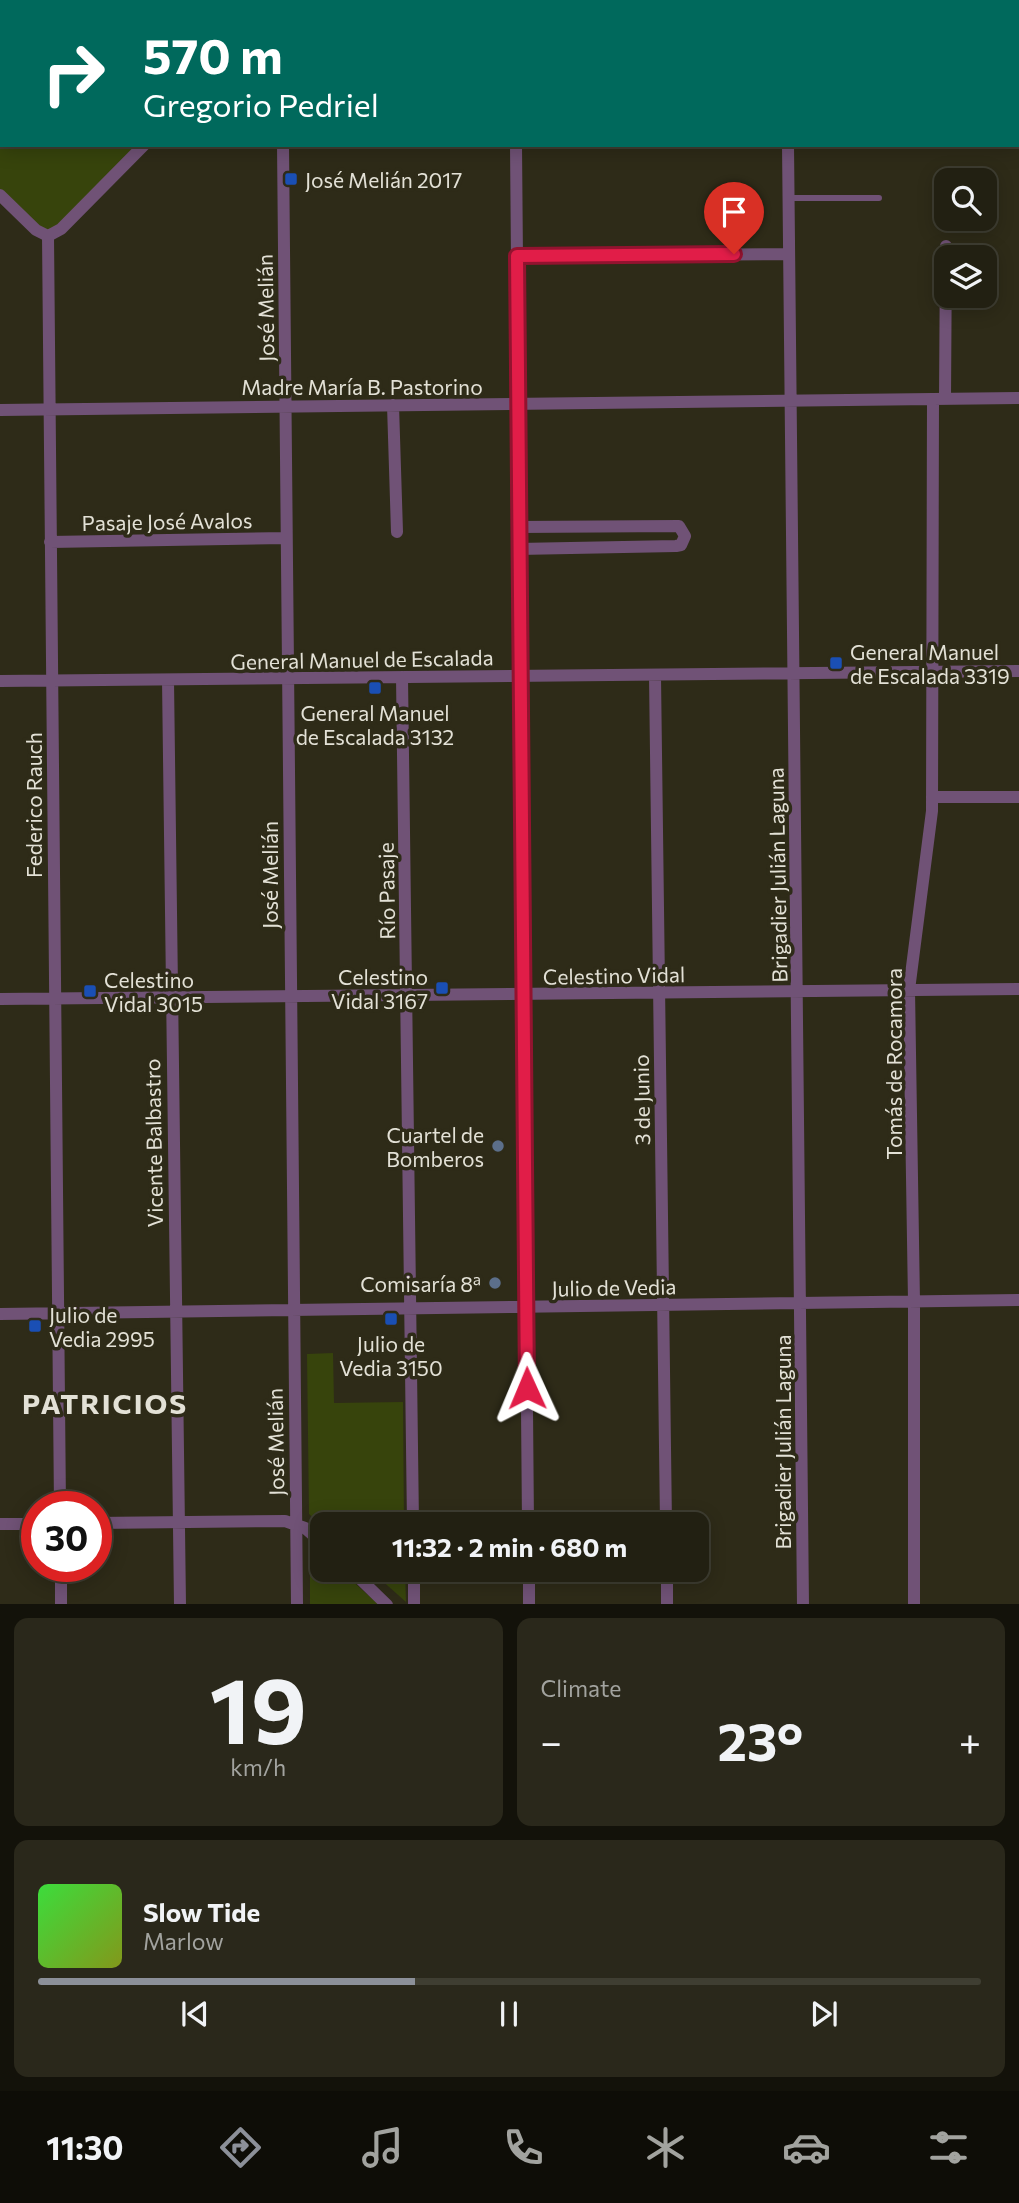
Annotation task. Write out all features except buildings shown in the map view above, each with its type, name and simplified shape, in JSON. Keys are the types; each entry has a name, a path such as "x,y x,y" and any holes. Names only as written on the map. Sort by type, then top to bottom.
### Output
{"street":[{"path":"0,195 36,230 48,236 61,229 142,147"},
{"name":"José Melián","path":"283,147 292,1310 297,1604"},
{"path":"516,147 528,1512"},
{"name":"Brigadier Julián Laguna","path":"788,147 803,1604"},
{"name":"Federico Rauch","path":"48,236 60,1491"},
{"path":"517,256 788,254"},
{"name":"Tomás de Rocamora","path":"915,1604 909,990 932,797 931,672 943,308"},
{"name":"Madre María B. Pastorino","path":"0,410 1019,398"},
{"path":"393,405 397,532"},
{"path":"518,527 679,526 685,536 681,545 676,546 518,549"},
{"name":"Pasaje José Avalos","path":"50,542 285,538"},
{"name":"General Manuel de Escalada","path":"0,681 1019,671"},
{"name":"3 de Junio","path":"655,676 666,1512"},
{"name":"Río Pasaje","path":"402,677 413,1512"},
{"name":"Vicente Balbastro","path":"168,680 174,1312 180,1604"},
{"path":"932,797 1019,797"},
{"name":"Celestino Vidal","path":"0,999 1019,989"},
{"name":"Julio de Vedia","path":"0,1314 1019,1300"},
{"path":"112,1523 296,1523 310,1533"},
{"path":"0,1524 21,1524"},
{"path":"61,1582 61,1604"},
{"path":"363,1582 386,1604"},
{"path":"414,1582 414,1604"},
{"path":"529,1582 529,1604"},
{"path":"667,1582 667,1604"}],"lane":[{"path":"788,198 879,198"}],"green space":[{"path":"0,147 138,147 48,236 0,195"},
{"path":"333,1353 334,1403 403,1402 404,1512 309,1514 307,1354"},
{"path":"310,1582 353,1582 378,1604 310,1604"},
{"path":"384,1582 405,1582 406,1602"}],"place":[{"name":"José Melián 2017","path":"291,179"},
{"name":"General Manuel de Escalada 3319","path":"836,663"},
{"name":"General Manuel de Escalada 3132","path":"375,688"},
{"name":"Celestino Vidal 3167","path":"442,988"},
{"name":"Celestino Vidal 3015","path":"90,991"},
{"name":"Cuartel de Bomberos","path":"498,1146"},
{"name":"Comisaría 8ª","path":"495,1283"},
{"name":"Julio de Vedia 3150","path":"391,1319"},
{"name":"Julio de Vedia 2995","path":"35,1326"}],"district":[{"name":"PATRICIOS","path":"105,1403"}],"route":[{"path":"527,1388 517,256 734,254"}]}
